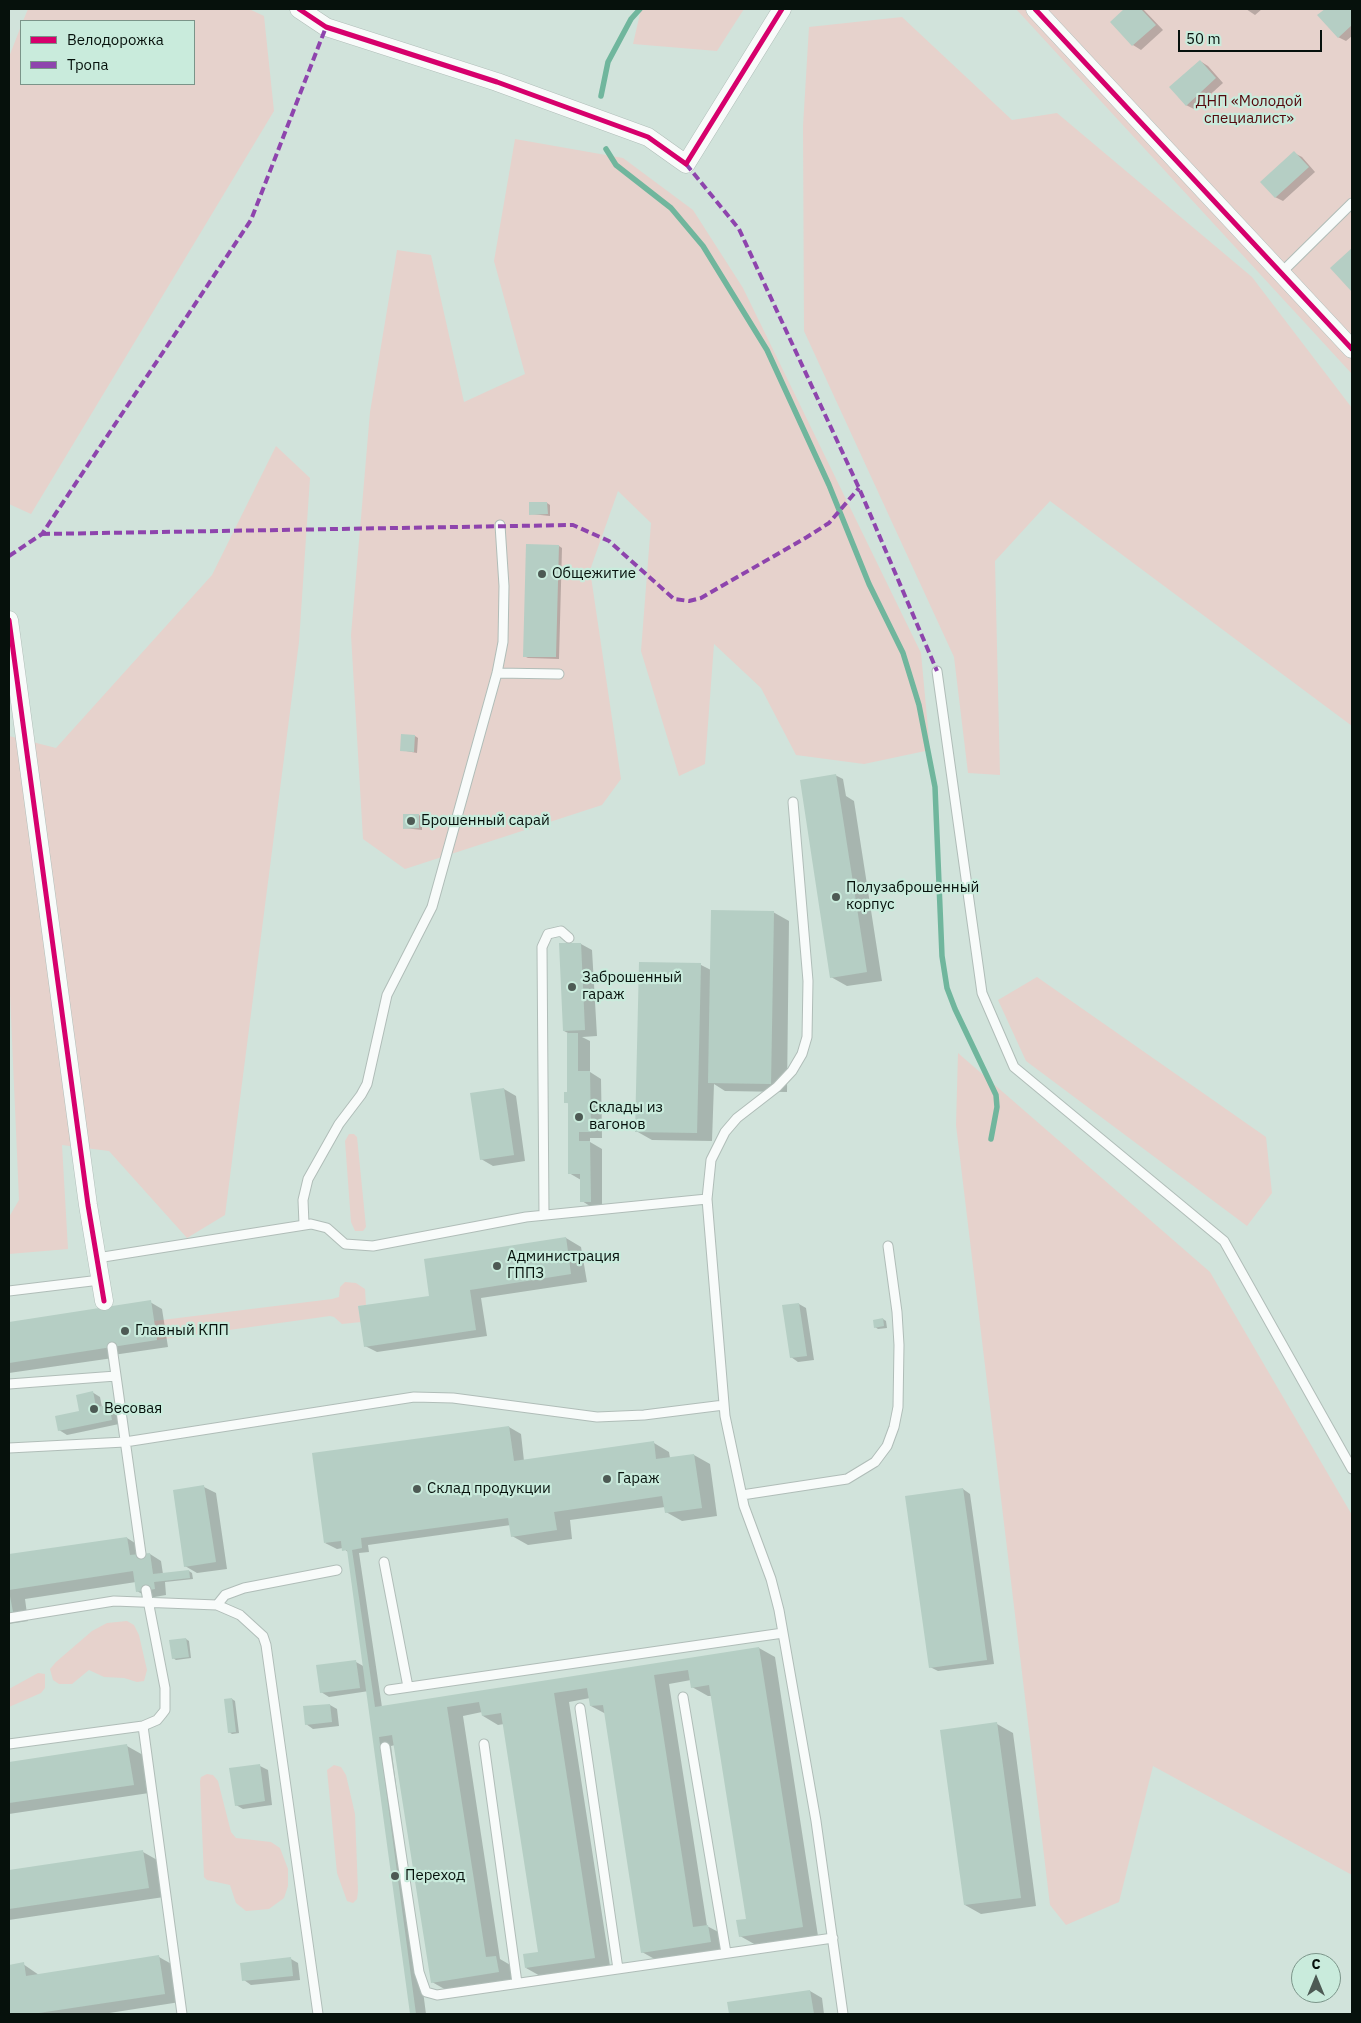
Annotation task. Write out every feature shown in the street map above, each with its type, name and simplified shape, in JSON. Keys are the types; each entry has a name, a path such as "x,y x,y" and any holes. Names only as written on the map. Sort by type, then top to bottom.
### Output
{"street":[{"path":"303,10 326,27 497,82 648,137 686,164 782,9"},
{"path":"1036,9 1352,349"},
{"path":"9,620 96,1258 104,1301"}],"lane":[{"path":"1282,272 1352,203"},
{"path":"304,1224 302,1200 308,1179 339,1124 367,1084 387,995 432,907 497,673 503,642 504,593 500,525"},
{"path":"937,671 982,993 1014,1067 1224,1241 1352,1469"},
{"path":"497,673 559,674"},
{"path":"793,802 808,981 807,1036 802,1054 792,1071 777,1087 737,1118 725,1132 712,1160 707,1199 724,1405 742,1495 771,1579 783,1633 816,1821 843,2014"},
{"path":"544,1215 542,947 548,934 561,931 569,938"},
{"path":"96,1258 304,1224 318,1224 327,1228 345,1244 373,1246 544,1215 707,1199"},
{"path":"742,1495 847,1479 876,1462 886,1446 894,1427 898,1407 899,1345 897,1312 888,1246"},
{"path":"9,1291 100,1280"},
{"path":"112,1347 141,1554"},
{"path":"9,1384 116,1376"},
{"path":"9,1448 125,1442 414,1397 453,1398 597,1417 644,1415 724,1405"},
{"path":"384,1562 408,1687"},
{"path":"217,1605 226,1595 244,1588 337,1570"},
{"path":"9,1744 143,1726 157,1720 165,1710 165,1688 146,1590"},
{"path":"9,1618 96,1602 149,1602 217,1605 240,1615 256,1628 266,1645 318,2014"},
{"path":"389,1690 783,1633"},
{"path":"683,1697 726,1953"},
{"path":"580,1708 618,1969"},
{"path":"143,1726 182,2014"},
{"path":"484,1744 517,1984"},
{"path":"385,1747 419,1972 426,1992 437,1995 832,1938"}],"green space":[{"path":"28,9 249,9 264,16 274,111 31,514 9,504 9,57 20,29 20,85 195,85 195,20 23,20"},
{"path":"641,9 744,9 717,51 633,44"},
{"name":"ДНП «Молодой специалист»","path":"1016,9 1352,9 1352,374"},
{"path":"902,17 1012,120 1057,113 1252,277 1352,408 1352,726 1050,501 995,561 1000,775 968,773 954,657 804,331 803,126 809,27"},
{"path":"515,139 623,158 693,210 743,288 921,653 930,750 864,764 796,755 761,688 714,644 705,764 679,776 641,651 651,523 618,491 590,570 621,779 602,805 405,869 363,839 351,635 370,412 397,250 431,255 464,402 525,374 494,261"},
{"path":"276,446 310,478 299,642 225,1215 187,1238 109,1151 62,1145 68,1249 9,1254 9,1217 19,1200 9,971 9,736 56,748 212,575"},
{"path":"1037,977 1266,1137 1272,1193 1247,1226 1026,1061 998,1000"},
{"path":"958,1053 1210,1272 1352,1515 1352,1875 1153,1766 1119,1902 1066,1925 1050,1905 956,1125"},
{"path":"349,1134 354,1134 357,1137 366,1227 363,1231 355,1231 351,1222 345,1141"},
{"path":"345,1282 356,1283 365,1289 366,1305 358,1306 361,1322 342,1324 330,1316 157,1340 154,1321 332,1299 339,1297 340,1287"},
{"path":"127,1621 134,1625 139,1635 147,1670 144,1681 137,1682 124,1678 104,1677 89,1670 72,1684 59,1684 53,1680 50,1669 92,1631 107,1623"},
{"path":"38,1673 45,1674 45,1688 41,1693 9,1707 9,1689"},
{"path":"334,1765 341,1767 346,1775 355,1814 358,1891 357,1899 353,1903 347,1901 337,1873 327,1770"},
{"path":"207,1774 213,1775 218,1781 231,1832 236,1838 271,1842 280,1848 288,1869 288,1886 284,1898 269,1909 246,1911 236,1903 230,1885 207,1880 204,1877 200,1781 201,1777"}],"building":[{"path":"1124,9 1141,9 1156,25 1132,46 1110,22"},
{"path":"1325,9 1352,9 1352,25 1338,38 1317,15"},
{"path":"1200,60 1216,78 1186,106 1169,87"},
{"path":"1294,151 1309,167 1275,198 1260,182"},
{"path":"1352,248 1352,292 1330,268"},
{"path":"529,502 547,502 548,514 529,515"},
{"name":"Общежитие","path":"526,544 559,545 556,657 523,657"},
{"path":"401,734 415,735 414,752 400,751"},
{"name":"Полузаброшенный корпус","path":"836,774 867,972 830,978 800,780"},
{"name":"Брошенный сарай","path":"403,814 419,814 419,828 403,829"},
{"path":"711,910 774,911 771,1084 708,1083"},
{"name":"Заброшенный гараж","path":"559,943 581,943 585,1030 563,1031"},
{"path":"639,962 701,963 697,1133 635,1132"},
{"name":"Склады из вагонов","path":"567,1033 578,1033 578,1071 590,1071 591,1132 579,1132 579,1141 590,1141 591,1202 580,1202 580,1174 568,1174 568,1103 564,1103 564,1092 567,1092"},
{"path":"504,1088 514,1155 480,1160 470,1093"},
{"path":"566,1237 571,1274 470,1290 476,1330 364,1347 358,1306 429,1296 424,1259"},
{"path":"151,1300 157,1340 9,1363 9,1322"},
{"path":"799,1303 807,1356 790,1358 782,1305"},
{"path":"883,1318 884,1326 874,1328 873,1320"},
{"name":"Весовая","path":"93,1391 96,1407 109,1405 112,1420 58,1431 55,1416 79,1411 76,1395"},
{"path":"509,1426 514,1461 654,1441 656,1459 694,1454 702,1508 665,1513 662,1496 554,1512 557,1530 511,1537 508,1518 361,1538 362,1548 352,1550 375,1707 759,1647 803,1927 739,1937 736,1920 746,1919 709,1685 691,1688 688,1670 654,1675 693,1927 708,1925 711,1942 641,1953 603,1705 590,1706 587,1688 554,1693 595,1958 525,1968 523,1954 538,1952 501,1713 482,1716 479,1702 447,1707 486,1957 496,1956 499,1972 431,1983 392,1735 379,1737 416,2014 410,2014 347,1550 342,1551 341,1541 324,1543 312,1453"},
{"path":"204,1485 216,1562 184,1567 173,1490"},
{"path":"963,1488 987,1660 929,1668 905,1496"},
{"path":"127,1537 130,1555 150,1553 153,1574 189,1570 190,1578 154,1582 155,1589 136,1592 133,1571 9,1590 9,1554"},
{"path":"9,1591 13,1612 9,1613"},
{"path":"186,1638 189,1657 172,1659 169,1640"},
{"path":"356,1660 360,1688 320,1693 316,1665"},
{"path":"232,1698 236,1732 228,1733 224,1699"},
{"path":"330,1704 332,1722 305,1725 303,1706"},
{"path":"997,1722 1021,1898 964,1905 940,1730"},
{"path":"127,1744 134,1785 9,1803 9,1762"},
{"path":"260,1764 265,1801 235,1806 229,1768"},
{"path":"143,1850 149,1888 9,1909 9,1870"},
{"path":"159,1955 165,1994 32,2014 9,2014 9,1965 24,1962 26,1976"},
{"path":"291,1957 293,1976 242,1981 240,1963"},
{"path":"810,1990 814,2014 729,2014 727,2002"}],"waterway":[{"path":"601,96 608,62 631,19 640,9"},
{"path":"606,149 616,165 671,208 703,246 767,350 829,485 869,584 903,653 919,705 935,787 942,956 947,988 996,1095 997,1107 991,1139"}],"marked path":[{"path":"9,556 42,534 251,220 326,27"},
{"path":"686,164 739,229 859,488 937,671"},
{"path":"42,534 573,525 609,541 674,599 689,601 701,598 829,523 859,488"}],"cycle path":[{"path":"299,9 326,27 497,82 648,137 686,164 782,9"},
{"path":"1035,9 1352,349"},
{"path":"9,620 88,1205 104,1301"}],"place":[{"name":"Общежитие","path":"542,574"},
{"name":"Брошенный сарай","path":"411,821"},
{"name":"Полузаброшенный корпус","path":"836,897"},
{"name":"Заброшенный гараж","path":"572,987"},
{"name":"Склады из вагонов","path":"579,1117"},
{"name":"Администрация ГППЗ","path":"497,1266"},
{"name":"Главный КПП","path":"125,1331"},
{"name":"Весовая","path":"94,1409"},
{"name":"Гараж","path":"607,1479"},
{"name":"Склад продукции","path":"417,1489"},
{"name":"Переход","path":"395,1876"}]}
